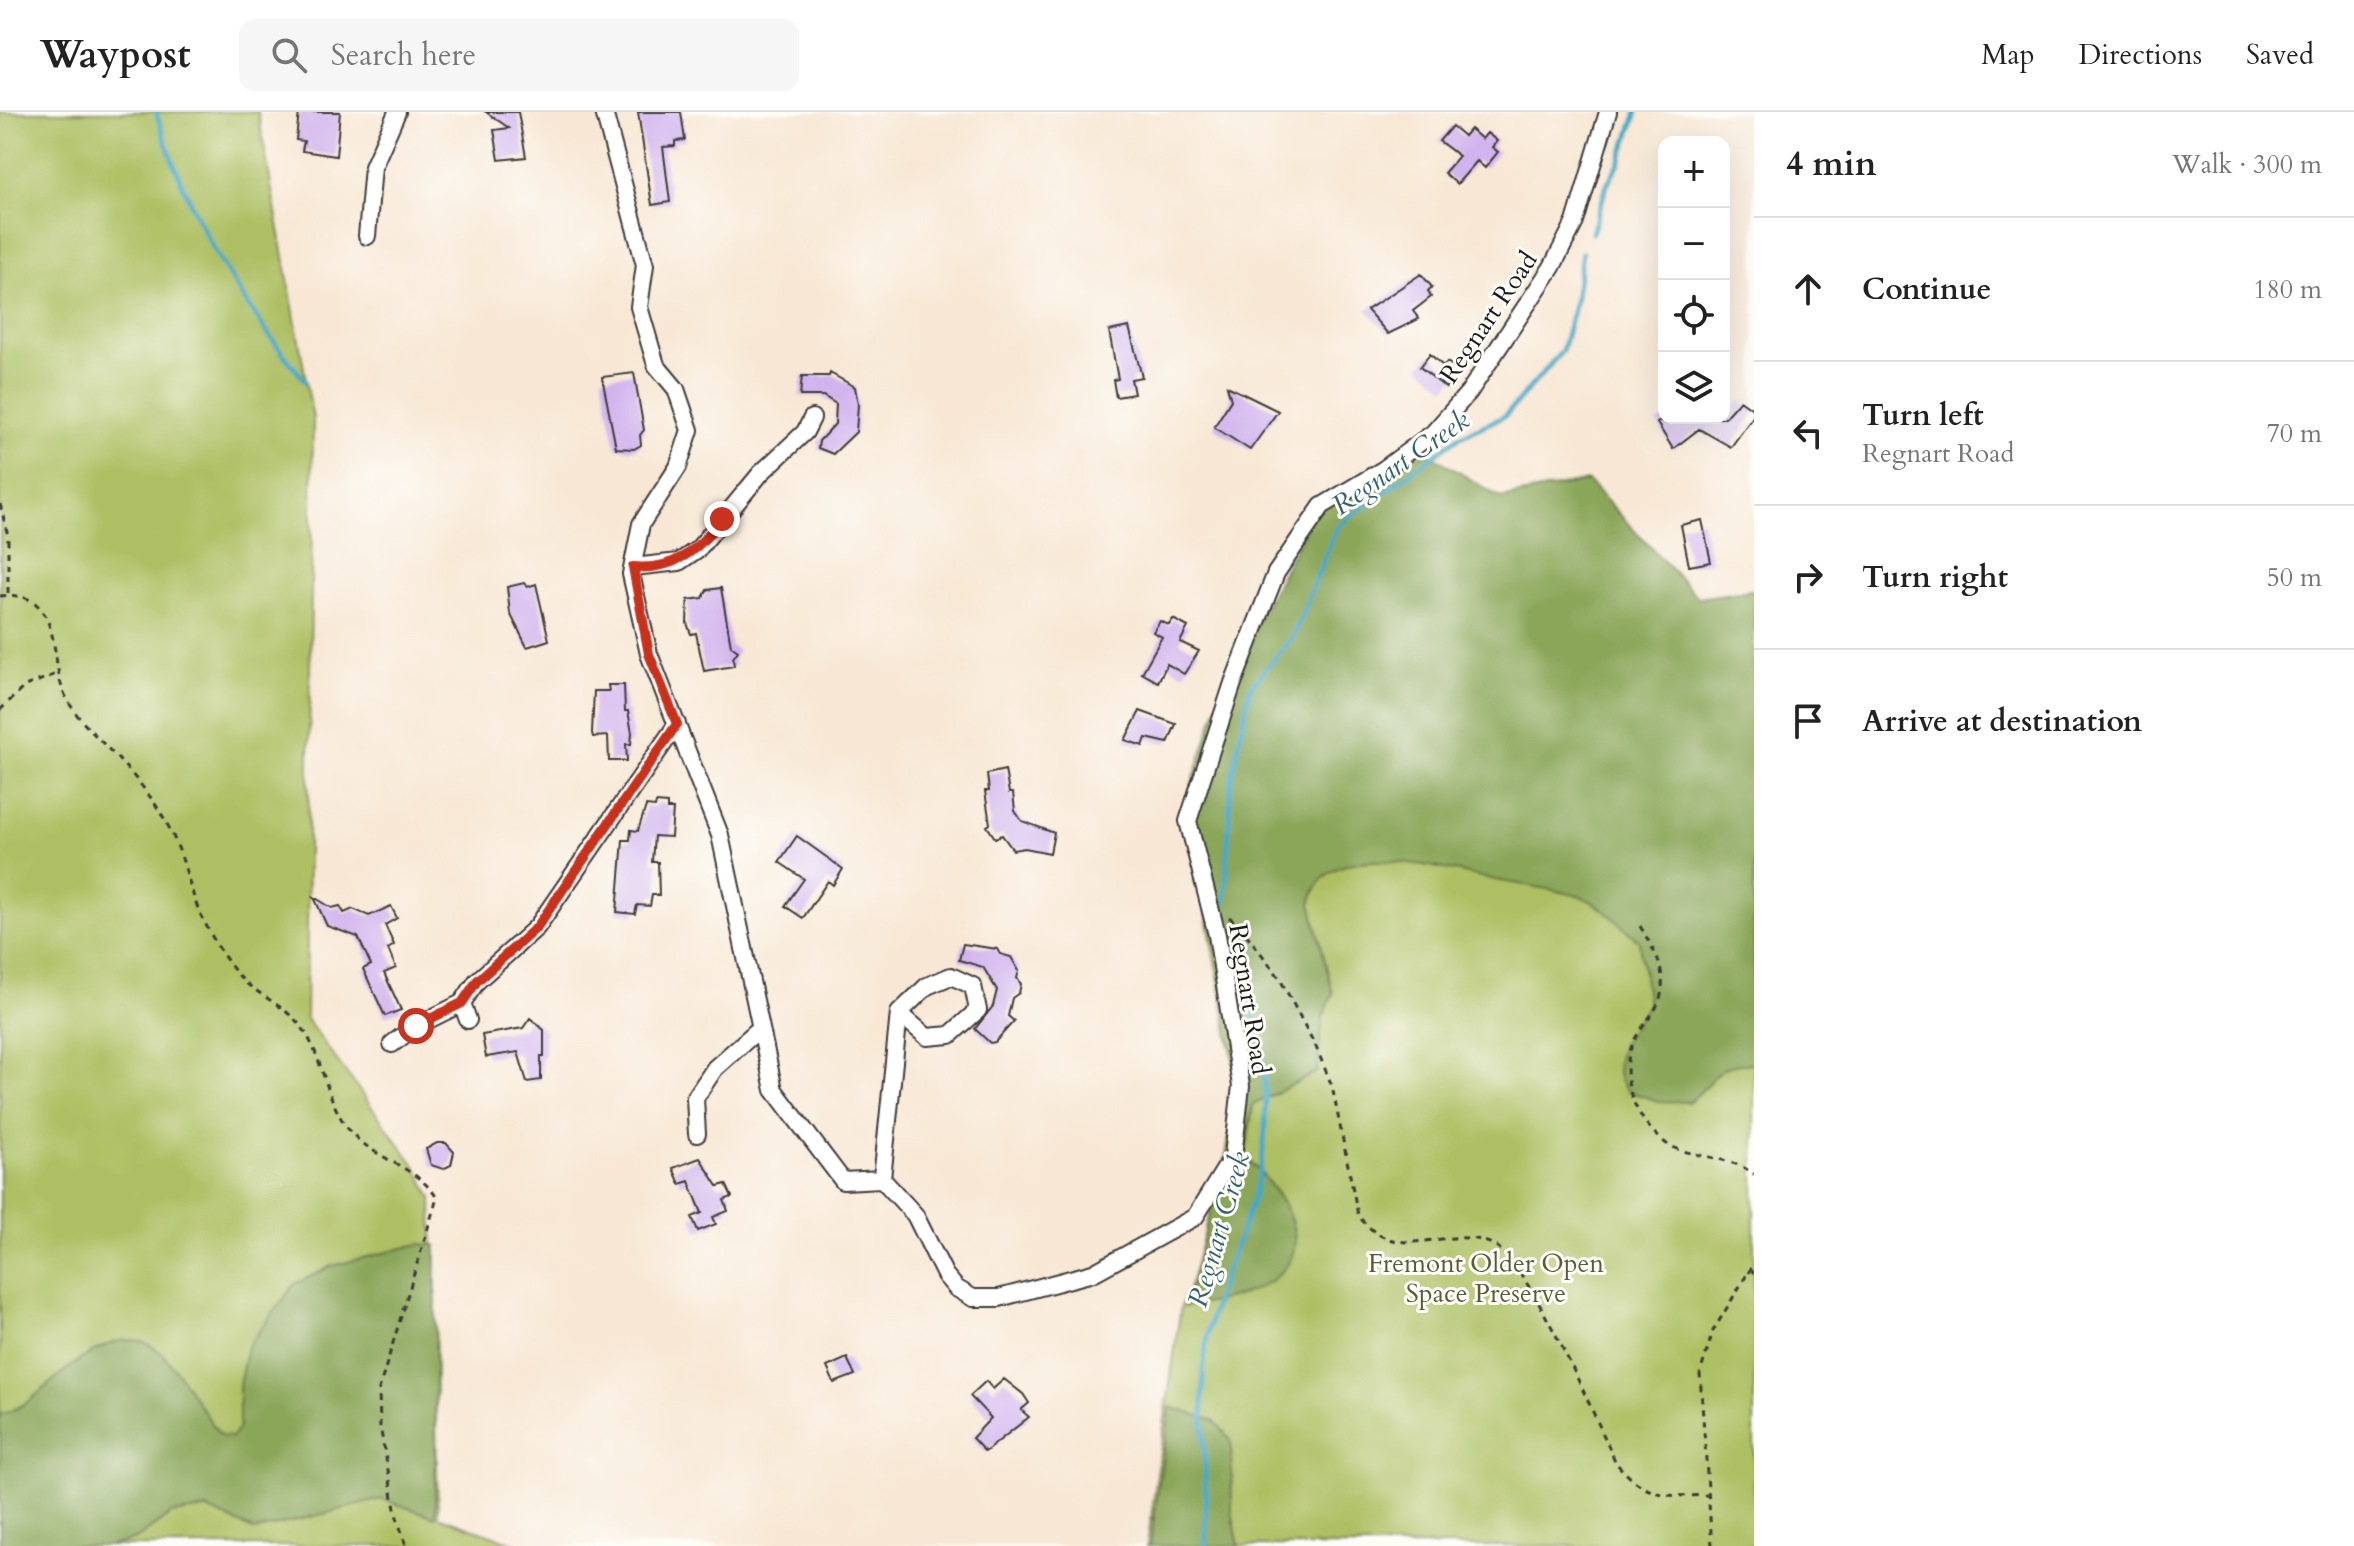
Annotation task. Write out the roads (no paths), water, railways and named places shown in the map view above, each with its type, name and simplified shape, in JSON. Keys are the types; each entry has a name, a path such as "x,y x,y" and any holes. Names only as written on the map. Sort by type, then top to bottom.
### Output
{"street":[{"path":"367,236 373,167 397,112"},
{"path":"604,112 645,265 639,307 656,365 676,389 690,430 678,467 641,524 633,567 649,654 720,835 774,1090 843,1181 882,1179 899,1013 927,986 951,976 973,986 978,1010 950,1035 927,1037 899,1013"},
{"name":"Regnart Road","path":"882,1179 915,1215 945,1275 956,1288 973,1298 999,1298 1093,1273 1195,1217 1233,1156 1241,1086 1217,935 1188,821 1233,683 1276,573 1322,506 1384,469 1433,433 1469,392 1552,267 1575,222 1591,175 1598,135 1608,112"},
{"path":"633,567 679,562 698,549 761,473 805,432 812,418"},
{"path":"392,1044 416,1026 462,1003 477,981 537,927 677,724"},
{"path":"462,1003 468,1020"},
{"path":"697,1134 695,1098 715,1068 759,1029"}],"waterway":[{"path":"156,112 183,186 217,254 257,319 305,381"},
{"name":"Regnart Creek","path":"1592,233 1607,185 1620,161 1637,112"},
{"name":"Regnart Creek","path":"1225,903 1231,783 1250,688 1293,637 1337,527 1459,437 1505,416 1562,351 1575,302 1582,253"},
{"name":"Regnart Creek","path":"1205,1546 1203,1395 1206,1345 1220,1288 1254,1195 1262,1161 1265,1127 1262,1060 1249,993 1230,927"}],"park label":[{"name":"Fremont Older Open Space Preserve","path":"1486,1278"}]}
